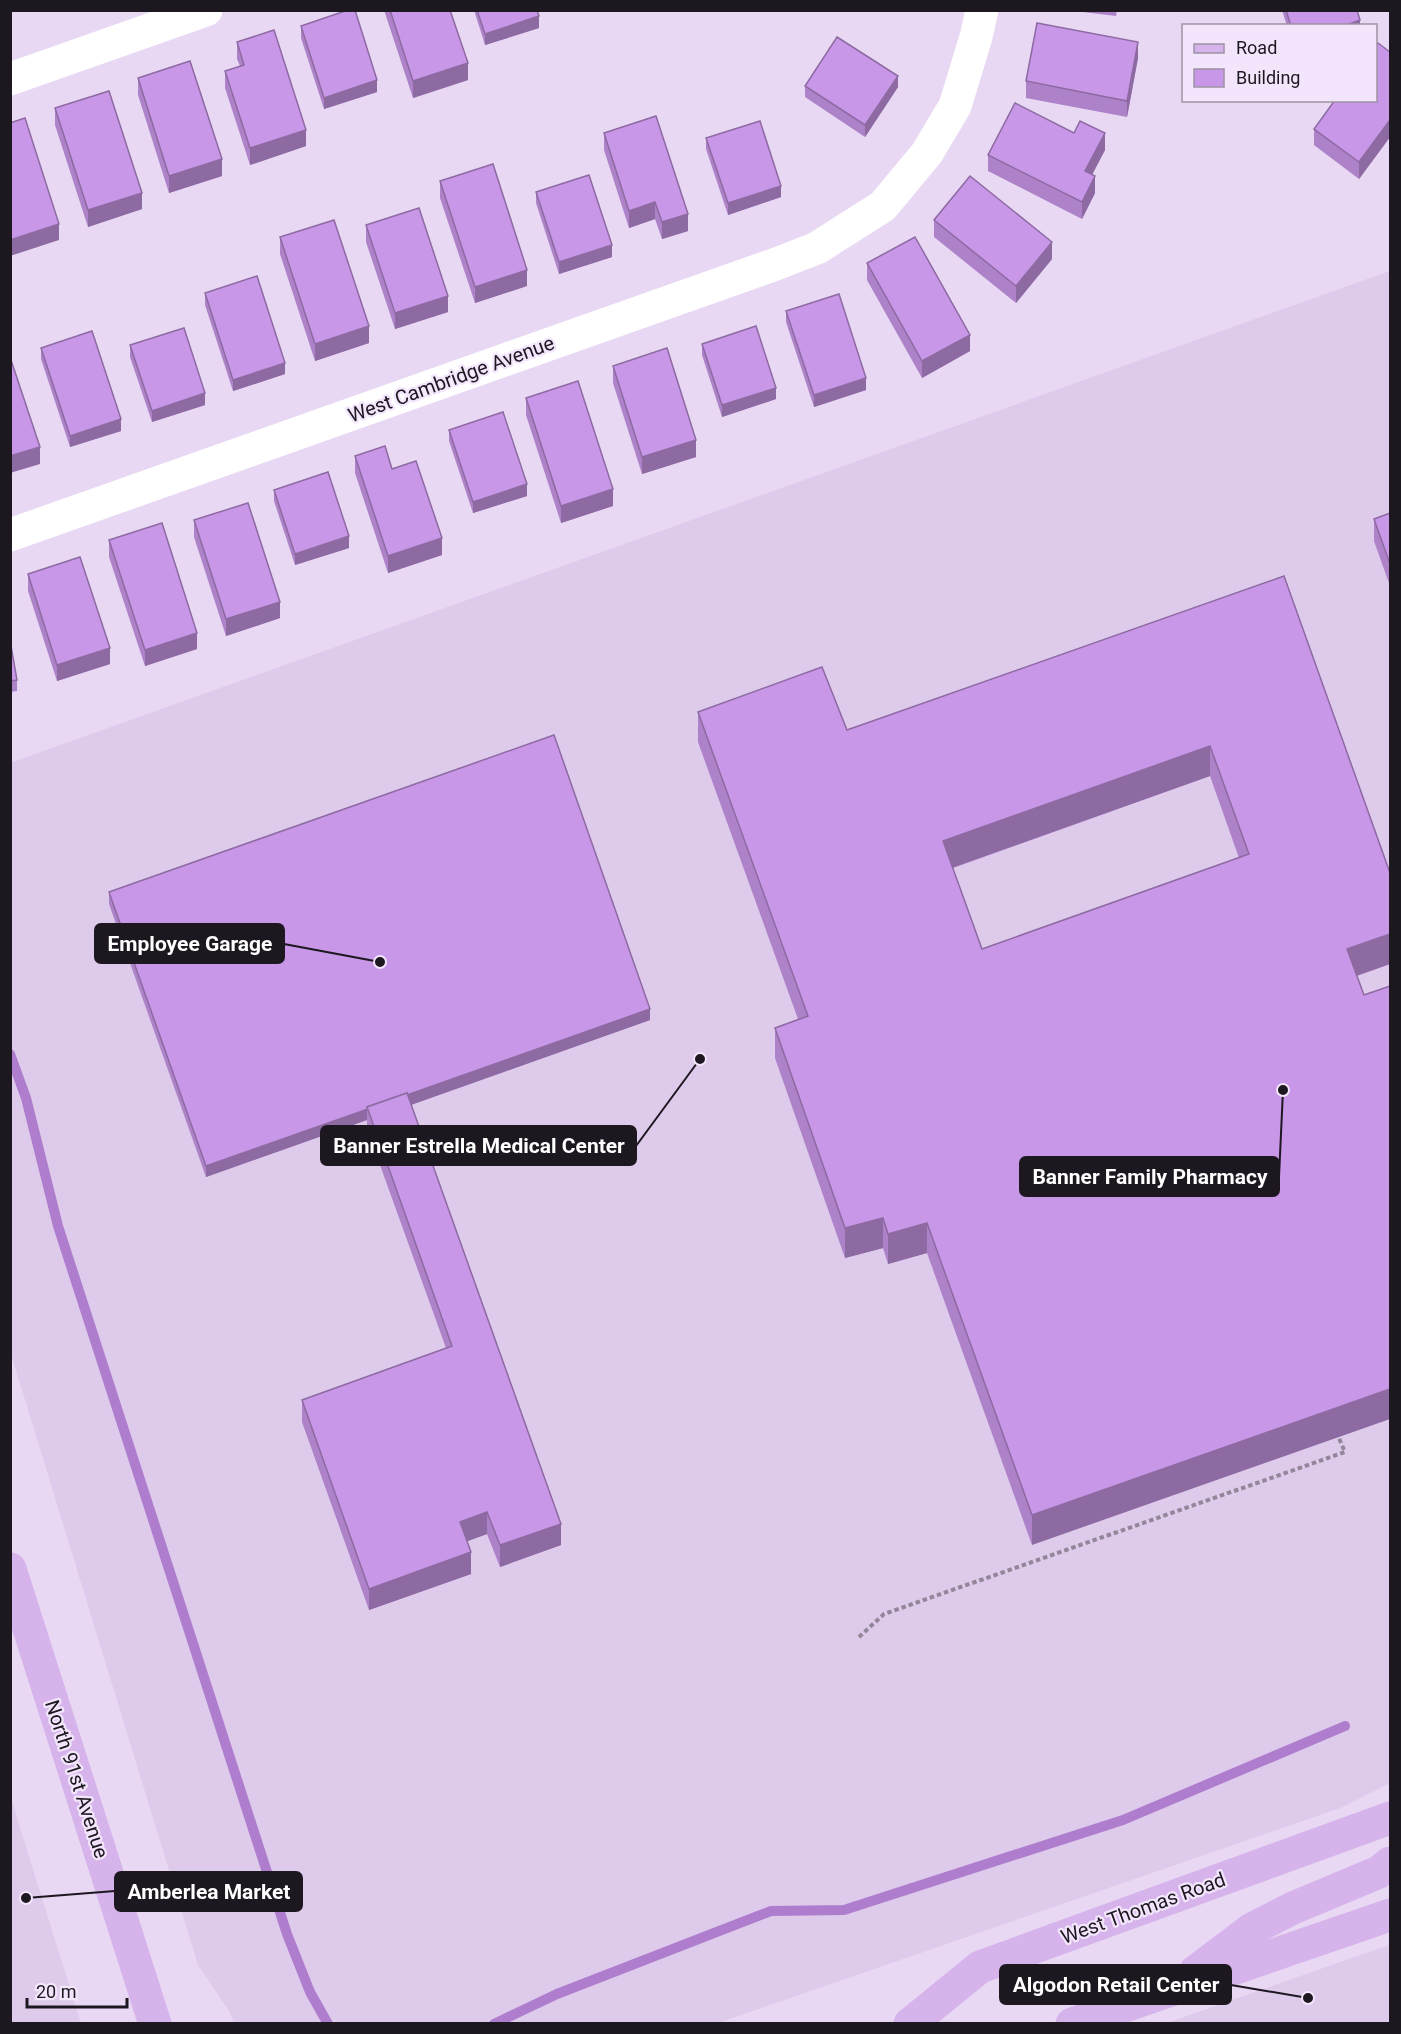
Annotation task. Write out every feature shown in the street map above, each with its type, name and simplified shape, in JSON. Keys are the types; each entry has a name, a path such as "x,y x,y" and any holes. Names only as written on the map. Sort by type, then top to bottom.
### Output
{"main road":[{"name":"North 91st Avenue","path":"10,1569 155,2024"},
{"name":"West Thomas Road","path":"910,2024 980,1967 1390,1818"},
{"path":"1172,1990 1252,1929 1293,1908 1379,1872 1390,1863"},
{"path":"1072,2024 1390,1915"}],"street":[{"path":"10,79 206,10"},
{"name":"West Cambridge Avenue","path":"10,535 817,248 883,206 927,153 954,106 982,10"}],"path":[{"path":"859,1637 884,1614 1345,1452 1338,1436"}],"shaded area":[{"path":"1390,271 1390,1783 1343,1807 718,2023 234,2023 229,2011 198,1965 11,1354 10,763"},
{"path":"10,1793 17,1818 81,2023 11,2023"},
{"path":"1390,1945 1390,2023 1167,2023 1363,1954"}],"building":[{"path":"348,10 355,10 377,80 324,98 301,26"},
{"path":"390,10 450,10 468,63 413,81"},
{"path":"477,10 537,10 539,16 485,34"},
{"path":"1286,10 1357,10 1360,20 1349,24 1290,24"},
{"path":"1037,23 1138,42 1127,101 1026,81"},
{"path":"274,30 306,130 250,148 225,71 244,65 237,42"},
{"path":"837,37 898,76 865,125 805,86"},
{"path":"1377,44 1390,52 1390,120 1359,162 1314,129 1334,102 1377,102"},
{"path":"190,61 222,159 169,176 138,78"},
{"path":"109,91 142,193 88,210 55,108"},
{"path":"1015,103 1074,133 1080,121 1105,133 1085,171 1095,176 1082,202 988,155"},
{"path":"656,116 688,214 662,222 655,202 629,211 604,133"},
{"path":"25,118 59,224 10,240 10,123"},
{"path":"760,121 781,186 728,203 706,138"},
{"path":"493,164 527,270 475,287 440,181"},
{"path":"589,175 612,245 559,262 536,192"},
{"path":"970,176 1052,242 1016,286 934,220"},
{"path":"419,208 448,296 395,313 366,225"},
{"path":"334,220 369,326 315,344 280,237"},
{"path":"915,237 970,335 922,361 867,263"},
{"path":"257,276 285,363 233,380 205,293"},
{"path":"839,294 866,378 814,395 786,311"},
{"path":"756,326 776,388 722,405 702,344"},
{"path":"184,328 205,393 152,411 130,345"},
{"path":"92,331 121,419 70,436 41,348"},
{"path":"667,348 696,440 642,457 613,366"},
{"path":"10,357 40,447 10,456"},
{"path":"578,381 613,489 561,506 526,398"},
{"path":"503,412 527,484 473,502 449,430"},
{"path":"385,446 392,469 416,461 442,538 388,556 355,456"},
{"path":"328,472 349,536 295,554 274,490"},
{"path":"248,503 280,602 226,619 194,520"},
{"path":"1390,513 1390,564 1374,519"},
{"path":"162,523 197,633 145,650 109,540"},
{"path":"80,557 110,648 57,665 28,574"},
{"path":"1284,576 1390,873 1390,934 1347,949 1364,995 1390,986 1390,1389 1032,1515 927,1223 888,1234 883,1218 845,1228 775,1028 808,1016 698,712 822,667 847,730","holes":["1210,746 1249,854 982,949 943,841"]},
{"path":"10,640 17,680 10,681"},
{"path":"554,735 650,1009 367,1107 368,1109 206,1166 109,892"},
{"path":"407,1093 561,1524 500,1545 487,1512 460,1522 471,1552 369,1589 302,1400 452,1346 367,1107"}],"waterway":[{"path":"10,1054 26,1098 58,1226 287,1934 310,1992 328,2024"},
{"path":"494,2024 557,1994 771,1911 844,1910 1123,1820 1345,1726"}],"place":[{"name":"Employee Garage","path":"380,962"},
{"name":"Banner Estrella Medical Center","path":"700,1059"},
{"name":"Banner Family Pharmacy","path":"1283,1090"},
{"name":"Amberlea Market","path":"26,1898"},
{"name":"Algodon Retail Center","path":"1308,1998"}]}
